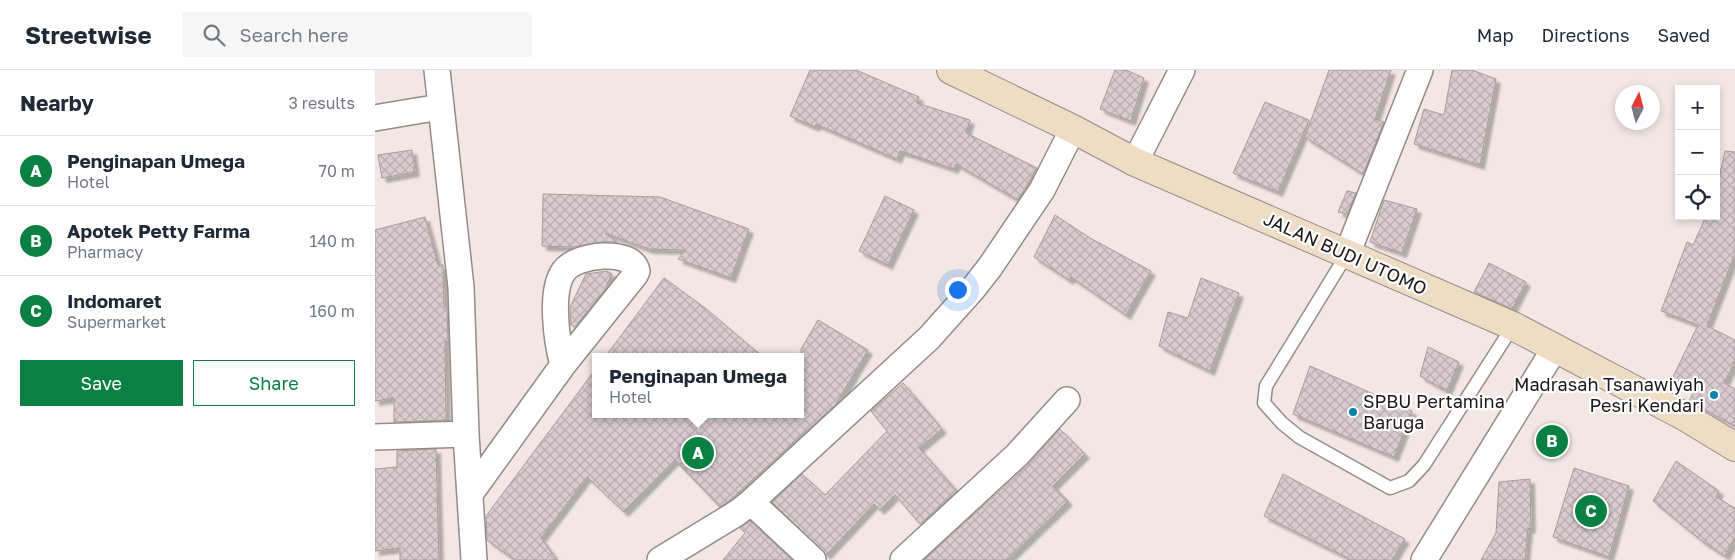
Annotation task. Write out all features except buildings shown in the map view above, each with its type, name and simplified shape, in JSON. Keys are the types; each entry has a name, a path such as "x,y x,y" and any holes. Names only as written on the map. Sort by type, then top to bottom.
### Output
{"main road":[{"name":"JALAN BUDI UTOMO","path":"956,71 1135,162 1513,326 1684,416 1735,447"}],"street":[{"path":"437,70 459,259 466,434 474,560"},
{"path":"1135,162 1182,70"},
{"path":"1347,254 1420,70"},
{"path":"375,118 440,107"},
{"path":"660,560 737,513 751,502 929,338 991,267 1042,190 1073,129"},
{"path":"1424,560 1555,348"},
{"path":"470,494 563,366"},
{"path":"903,560 1017,455 1067,400"},
{"path":"375,437 466,434"},
{"path":"751,502 813,560"}],"lane":[{"path":"1347,254 1267,386 1264,403 1282,423 1299,437 1390,488 1409,481 1424,465 1513,326"}],"place":[{"name":"Madrasah Tsanawiyah Pesri Kendari","path":"1714,395"},
{"name":"SPBU Pertamina Baruga","path":"1353,412"},
{"name":"Apotek Petty Farma","path":"1552,441"},
{"name":"Penginapan Umega","path":"698,453"},
{"name":"Indomaret","path":"1591,511"}]}
